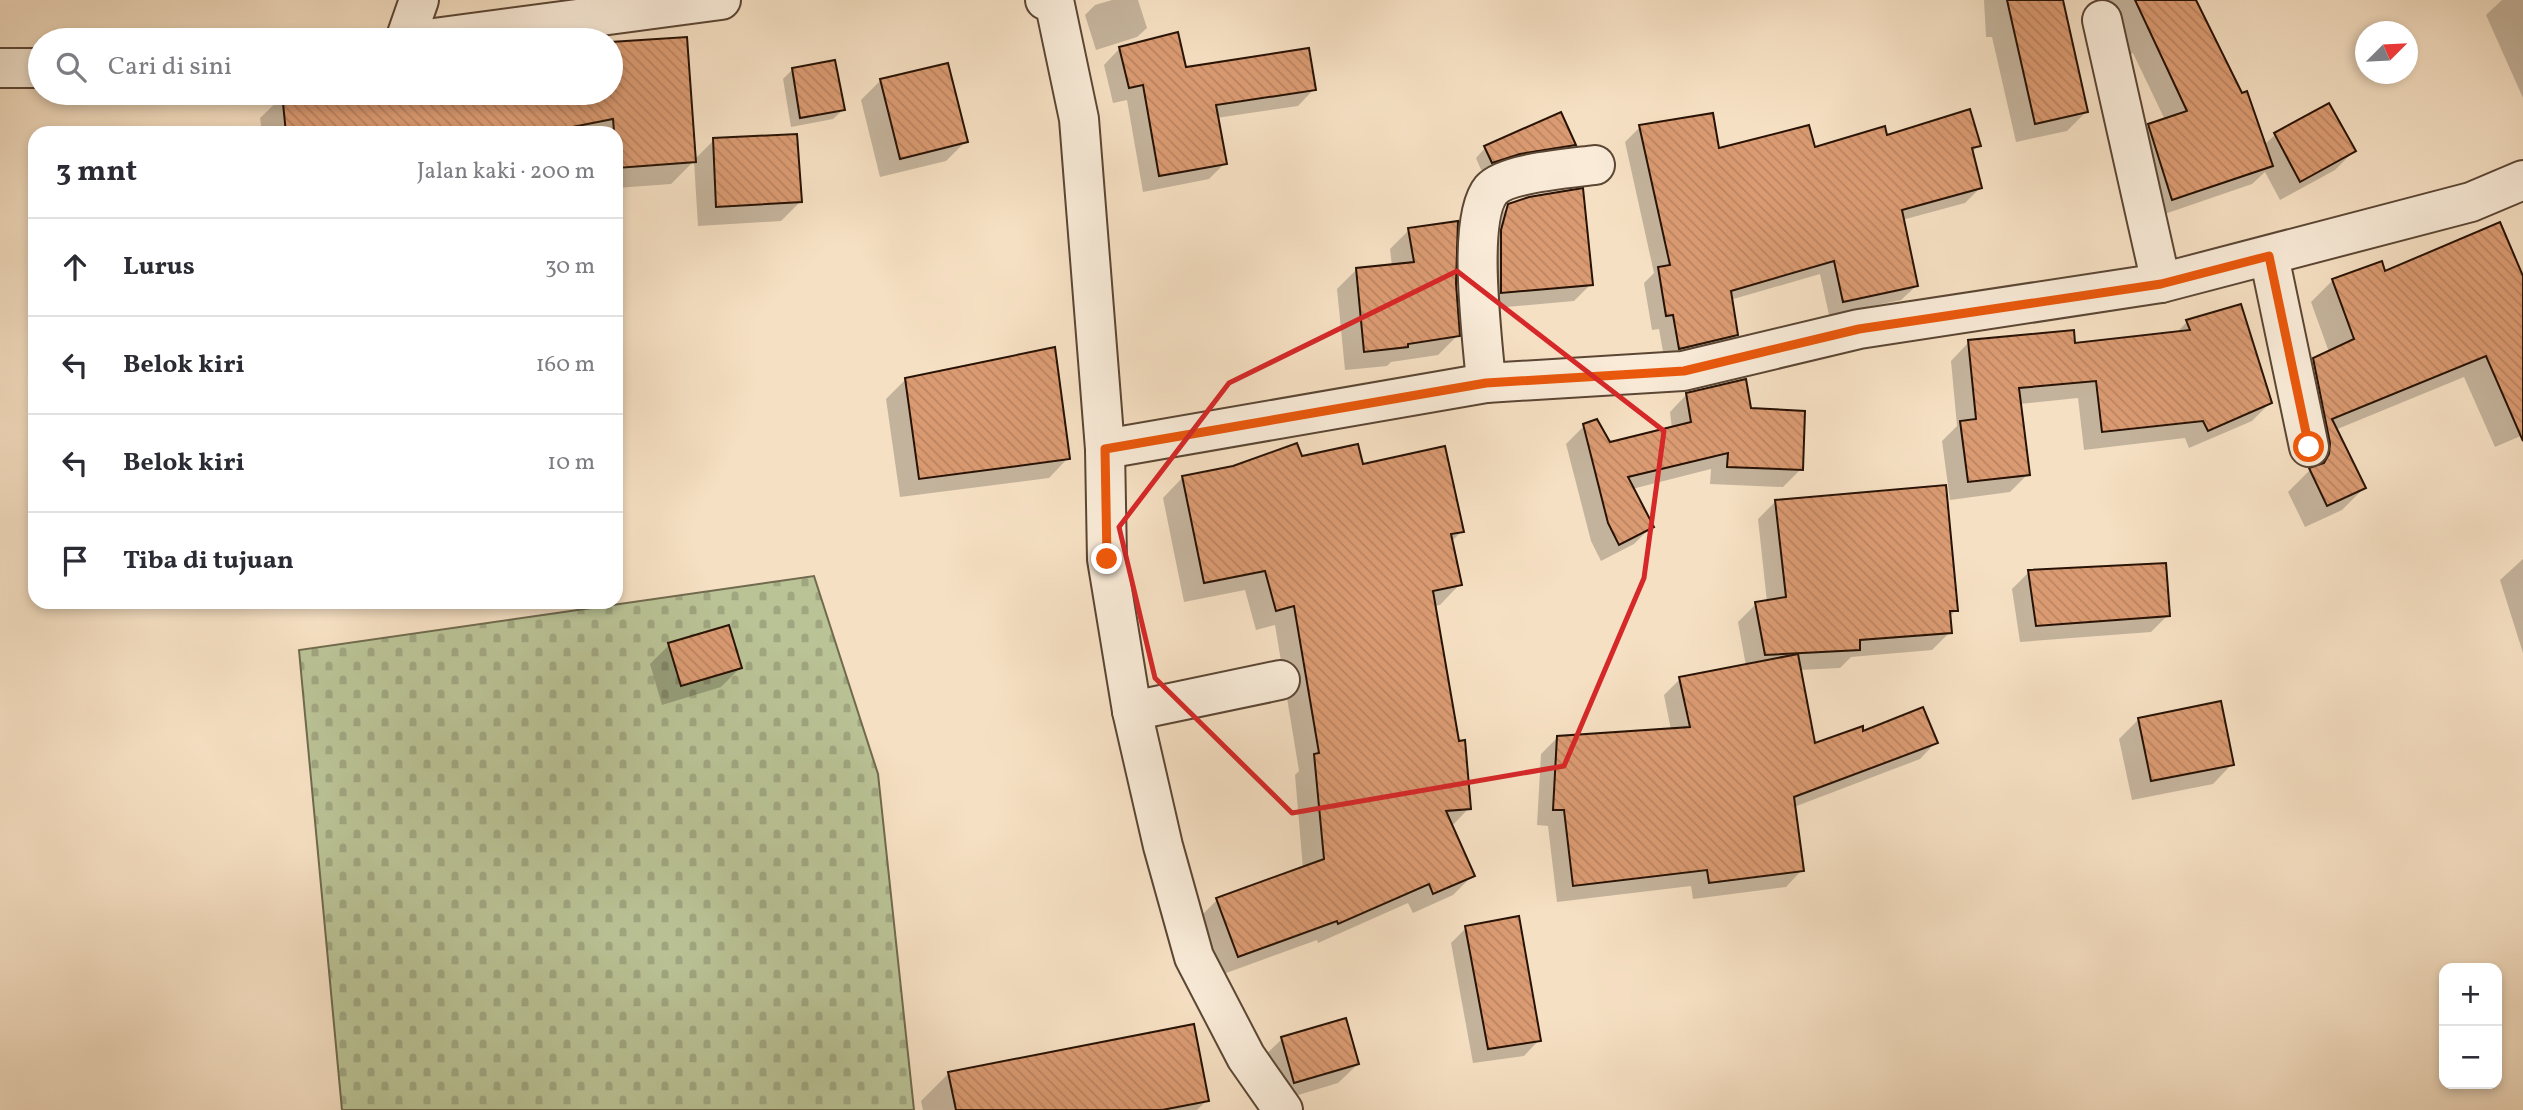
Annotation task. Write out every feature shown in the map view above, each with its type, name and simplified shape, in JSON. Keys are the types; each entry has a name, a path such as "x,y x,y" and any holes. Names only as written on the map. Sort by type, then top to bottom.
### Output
{"street":[{"path":"409,28 419,0"},
{"path":"510,28 721,0"},
{"path":"1052,2 1079,119 1105,449 1107,559 1132,711 1163,846 1194,957 1246,1057 1283,1110"},
{"path":"2102,20 2161,284"},
{"path":"0,68 28,68"},
{"path":"1486,383 1477,240 1482,212 1491,190 1510,178 1595,165"},
{"path":"1105,449 1486,383 1684,371 1859,329 2161,284 2471,202 2523,180"},
{"path":"2269,256 2309,447"},
{"path":"1132,711 1280,680"}],"highlighted area":[{"path":"1457,271 1664,431 1644,578 1564,766 1292,813 1155,678 1119,527 1229,383"}],"green space":[{"path":"814,576 878,774 914,1110 342,1110 299,650 584,609 623,609 623,603"}],"building":[{"path":"2007,0 2063,0 2088,112 2035,124"},
{"path":"2135,0 2196,0 2242,93 2247,91 2273,166 2172,200 2148,124 2187,111"},
{"path":"1178,32 1186,67 1309,48 1316,90 1216,105 1227,164 1159,176 1143,85 1129,88 1119,47"},
{"path":"687,37 696,162 623,168 623,126 614,126 613,119 578,126 285,126 283,105 623,105 623,41"},
{"path":"835,60 845,110 800,118 792,68"},
{"path":"948,63 968,142 900,159 880,79"},
{"path":"2329,103 2356,151 2300,182 2274,133"},
{"path":"1970,109 1981,146 1972,148 1982,188 1902,210 1918,286 1843,302 1834,261 1731,291 1738,335 1679,349 1673,315 1666,316 1658,267 1670,265 1639,125 1713,113 1719,148 1809,125 1815,147 1885,126 1887,135"},
{"path":"1561,112 1576,145 1520,154 1492,163 1484,146"},
{"path":"797,134 802,202 716,207 713,138"},
{"path":"1583,188 1593,285 1501,293 1501,230 1508,204 1529,197"},
{"path":"1458,221 1456,283 1460,336 1408,344 1408,347 1364,352 1356,268 1414,262 1408,228"},
{"path":"2500,222 2523,276 2523,441 2486,356 2332,419 2366,488 2327,506 2309,468 2324,463 2329,454 2330,443 2313,358 2354,339 2332,279 2382,261 2385,271"},
{"path":"2241,304 2272,403 2208,431 2203,421 2102,432 2096,381 2019,388 2030,475 1968,482 1960,421 1976,419 1968,340 2074,330 2075,343 2190,330 2186,320"},
{"path":"1055,347 1070,459 919,479 905,378"},
{"path":"1746,379 1751,408 1805,411 1803,470 1727,467 1728,453 1628,477 1654,527 1619,545 1608,523 1583,424 1597,419 1610,442 1691,422 1686,393"},
{"path":"1297,443 1302,456 1358,444 1363,464 1445,446 1464,532 1451,534 1462,585 1433,591 1459,741 1465,740 1471,809 1446,811 1475,876 1433,894 1429,884 1338,924 1337,921 1238,957 1216,898 1324,859 1314,754 1319,753 1294,606 1276,611 1265,571 1204,583 1182,476 1233,466"},
{"path":"1946,485 1958,611 1950,611 1952,633 1860,640 1860,650 1765,655 1755,602 1786,597 1775,500"},
{"path":"2166,563 2170,616 2036,626 2028,570"},
{"path":"729,625 742,668 681,686 668,643"},
{"path":"1798,654 1815,743 1863,726 1863,731 1923,707 1938,743 1794,797 1804,871 1709,883 1707,870 1573,886 1564,810 1553,810 1557,736 1690,727 1679,677"},
{"path":"2221,701 2234,765 2151,781 2138,718"},
{"path":"1519,916 1541,1041 1488,1049 1465,926"},
{"path":"1346,1018 1359,1064 1294,1083 1281,1037"},
{"path":"1194,1024 1209,1101 1162,1110 956,1110 948,1072"}],"route":[{"path":"1107,559 1105,449 1486,383 1684,371 1859,329 2025,302 2161,284 2269,256 2309,447"}]}
